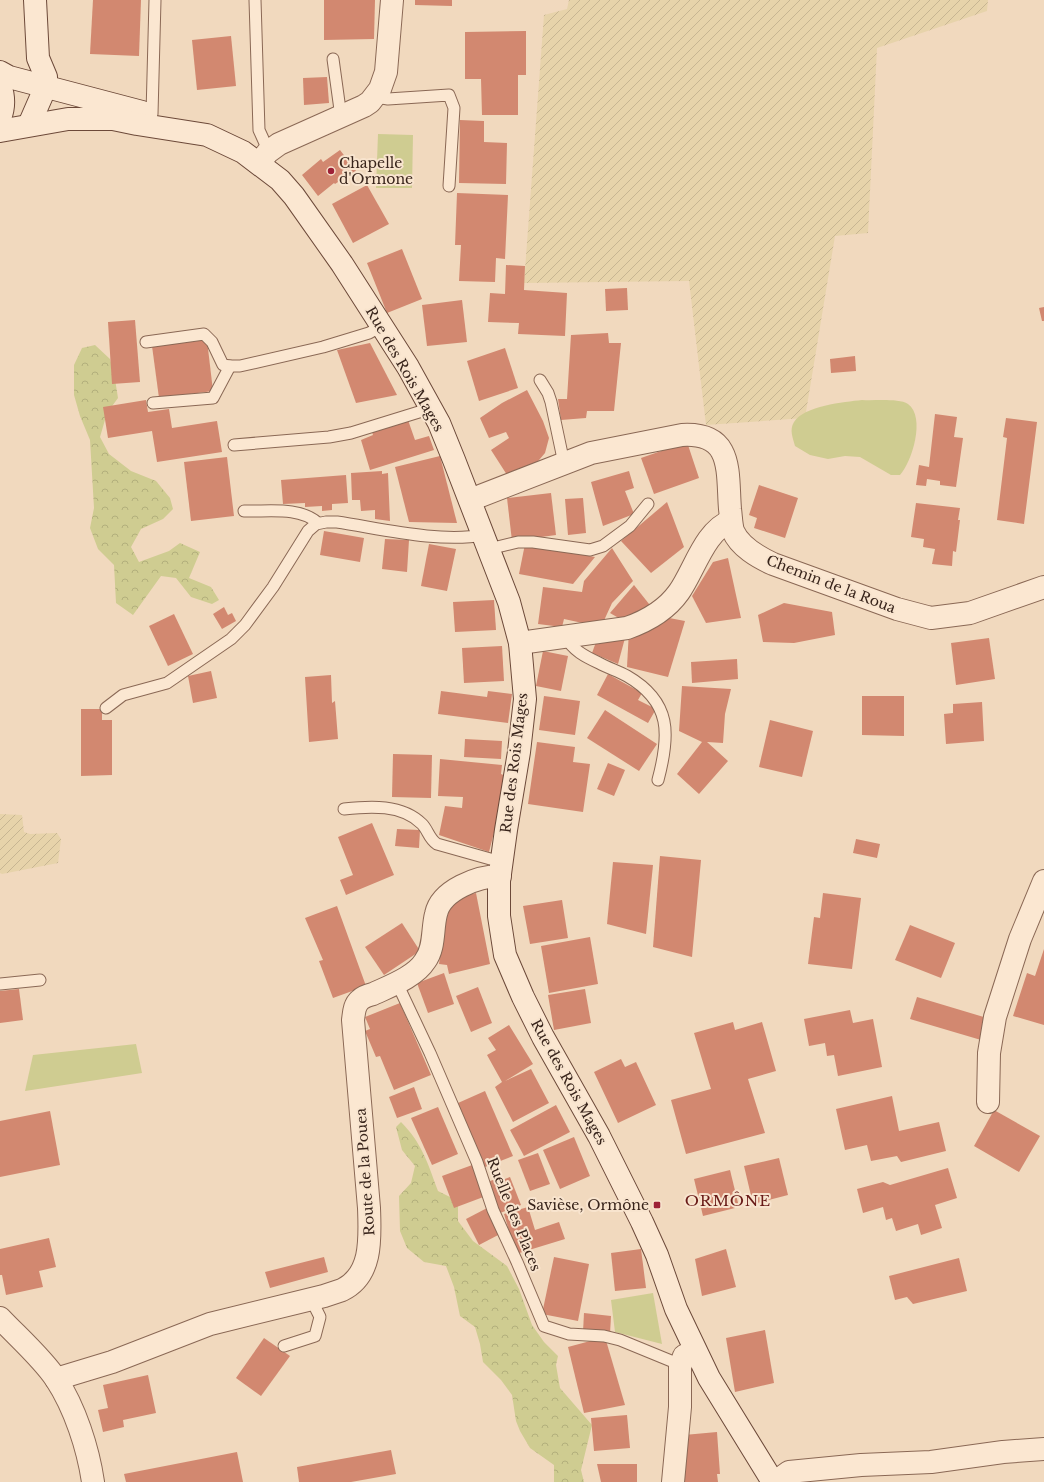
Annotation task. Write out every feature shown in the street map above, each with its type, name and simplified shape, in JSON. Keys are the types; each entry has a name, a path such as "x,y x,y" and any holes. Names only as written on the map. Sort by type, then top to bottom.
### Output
{"street":[{"path":"29,126 46,86 46,77 38,58 35,0"},
{"path":"264,157 292,138 364,106 376,94 384,81 386,72 392,0"},
{"path":"23,80 38,58"},
{"path":"0,72 145,119"},
{"path":"0,85 3,97 3,107 0,118"},
{"path":"0,131 68,119 145,119"},
{"name":"Rue des Rois Mages","path":"145,119 208,135 243,152 264,157 280,180 299,202 342,264 408,367 439,423 487,542 509,602 520,643 524,699 519,752 501,869 499,899 500,929 505,955 510,969 543,1037 599,1136 642,1222 657,1255 676,1309 688,1357 721,1400 774,1482"},
{"name":"Chemin de la Roua","path":"470,500 591,454 690,434 706,438 720,447 725,457 731,521 734,531 743,545 761,559 840,590 897,609 923,616 939,618 984,609 1044,587"},
{"path":"520,643 627,628 637,625 667,606 680,592 711,536 721,526 731,521"},
{"name":"Route de la Pouea","path":"56,1379 112,1362 210,1324 311,1299 342,1289 355,1280 363,1269 367,1259 370,1232 354,1028 355,1008 360,1000 397,983 425,962 432,948 438,904 450,892 460,886 491,876 501,869"},
{"path":"988,1102 989,1053 995,1017 1020,939 1044,881"},
{"path":"0,1318 47,1367 56,1379 68,1402 84,1441 89,1458 93,1482"},
{"path":"673,1482 680,1407 680,1372 688,1357"},
{"path":"774,1482 789,1472 861,1465 930,1462 1003,1452 1044,1449"}],"lane":[{"path":"145,119 155,0"},
{"path":"255,0 259,130 264,157"},
{"path":"333,59 341,117"},
{"path":"376,94 382,98 388,99 449,95 454,108 449,186"},
{"path":"146,342 204,334 212,342 224,365 240,366 323,347 369,333 382,326"},
{"path":"153,403 213,398 230,366"},
{"path":"540,380 548,393 551,402 562,454 562,464"},
{"path":"234,445 329,437 351,433 419,412 430,406"},
{"path":"106,708 122,695 167,683 231,639 245,625 273,587 308,531 318,523 337,522 440,537 468,538 487,542 533,542 590,550 603,546 630,526 648,504"},
{"path":"244,511 293,512 306,515 318,523"},
{"path":"566,637 574,648 636,682 656,701 664,720 665,738 665,750 658,780"},
{"path":"344,809 365,806 400,811 423,824 429,836 437,844 501,869"},
{"path":"0,984 40,980"},
{"name":"Ruelle des Places","path":"397,983 434,1061 477,1162 493,1210 544,1326 569,1334 604,1336 688,1357"},
{"path":"284,1346 315,1336 320,1317 311,1299"}],"shaded area":[{"path":"569,0 988,0 987,11 877,48 868,233 835,236 805,418 706,425 689,281 524,283 544,15 567,9"},
{"path":"0,814 22,815 24,832 30,834 57,833 61,839 58,863 2,874 0,873"}],"green space":[{"path":"378,134 413,135 412,188 376,188"},
{"path":"95,345 110,359 118,398 107,413 100,437 109,454 131,471 156,481 170,498 173,509 163,519 141,529 131,547 139,562 169,551 180,543 200,552 189,578 211,587 219,600 212,604 191,597 176,578 161,576 133,615 116,603 114,565 98,549 90,528 94,508 90,440 80,416 74,395 74,365 82,348"},
{"path":"862,400 904,402 913,410 917,429 913,450 905,469 900,475 891,475 860,457 845,456 828,459 810,455 795,446 792,428 794,422 806,412 825,406"},
{"path":"136,1044 142,1073 25,1091 33,1055"},
{"path":"401,1122 419,1146 438,1191 458,1201 458,1221 473,1241 507,1266 519,1289 532,1325 544,1342 558,1356 556,1365 560,1388 592,1425 581,1470 584,1482 554,1482 554,1465 530,1448 516,1421 512,1395 501,1380 483,1362 475,1327 460,1316 454,1287 446,1266 424,1262 407,1248 400,1231 399,1196 411,1183 415,1166 402,1150 396,1127"},
{"path":"653,1293 662,1344 615,1332 611,1300"}],"building":[{"path":"93,0 141,0 139,56 90,54"},
{"path":"324,0 375,0 374,39 324,40"},
{"path":"415,0 452,0 452,6 415,5"},
{"path":"526,31 526,75 518,75 518,115 482,115 481,79 465,79 465,32"},
{"path":"231,36 236,86 197,90 192,40"},
{"path":"327,77 329,103 304,105 303,78"},
{"path":"460,120 484,121 484,142 507,143 506,184 459,183"},
{"path":"340,150 356,171 342,181 341,180 335,184 334,183 318,196 302,175 321,159 323,162"},
{"path":"367,185 389,224 353,243 332,204"},
{"path":"457,193 508,195 505,259 496,258 495,282 459,281 461,245 455,245"},
{"path":"402,249 422,299 387,313 367,263"},
{"path":"506,265 525,266 524,290 567,293 565,336 518,334 519,323 488,322 490,293 505,294"},
{"path":"627,288 628,310 606,311 605,289"},
{"path":"462,300 467,342 427,346 422,305"},
{"path":"1044,307 1044,321 1042,321 1039,308"},
{"path":"135,320 140,382 112,384 108,322"},
{"path":"608,333 609,343 621,343 614,411 587,411 586,418 561,420 558,399 567,399 571,335"},
{"path":"207,340 213,391 159,398 152,346"},
{"path":"370,343 397,395 356,403 337,350"},
{"path":"505,348 518,388 479,401 467,361"},
{"path":"855,356 856,371 831,373 830,359"},
{"path":"527,390 543,421 549,438 545,453 534,466 509,478 491,450 509,438 506,432 489,438 480,418 502,403"},
{"path":"146,400 148,412 169,409 172,428 217,421 222,452 157,462 152,431 108,438 103,407"},
{"path":"935,414 957,417 954,437 963,438 956,487 940,485 940,481 927,479 926,486 916,485 919,465 929,467"},
{"path":"1006,418 1037,422 1024,524 997,520 1007,438 1003,437"},
{"path":"408,420 415,440 429,436 434,450 370,470 361,440 373,435 372,432"},
{"path":"687,442 699,478 654,494 641,458"},
{"path":"440,456 457,523 409,522 395,467"},
{"path":"227,457 234,516 191,521 184,462"},
{"path":"382,471 382,474 388,473 390,521 375,519 375,510 361,511 360,500 352,500 351,473"},
{"path":"629,471 634,488 625,491 634,514 603,526 591,482"},
{"path":"346,475 348,503 332,504 332,510 322,511 322,506 305,507 305,503 283,504 281,480"},
{"path":"759,485 798,498 785,538 754,528 757,518 749,515"},
{"path":"551,493 556,535 512,541 507,498"},
{"path":"583,498 586,533 568,535 565,499"},
{"path":"667,502 684,547 651,573 621,541"},
{"path":"916,503 960,508 956,552 953,551 952,566 932,564 935,549 923,547 924,539 911,537"},
{"path":"324,531 364,538 360,562 320,555"},
{"path":"385,539 409,540 407,572 382,569"},
{"path":"429,544 456,549 447,591 421,586"},
{"path":"525,544 595,557 573,584 519,574"},
{"path":"612,548 633,581 612,603 601,627 564,619 562,627 538,624 543,587 582,592 584,581"},
{"path":"728,558 741,618 706,623 692,596 713,562"},
{"path":"634,585 653,609 629,624 610,613"},
{"path":"494,600 496,630 455,632 453,602"},
{"path":"784,603 832,612 835,635 794,643 763,642 758,615"},
{"path":"224,607 228,615 232,613 236,621 222,629 213,614"},
{"path":"174,614 193,654 168,666 149,626"},
{"path":"664,617 685,621 668,677 627,667 629,630"},
{"path":"599,634 625,638 618,664 592,653"},
{"path":"989,638 995,679 956,685 951,643"},
{"path":"502,646 504,681 464,683 462,648"},
{"path":"543,651 568,656 561,691 536,686"},
{"path":"737,659 738,679 692,683 691,662"},
{"path":"211,671 217,698 193,703 188,676"},
{"path":"608,674 642,693 638,700 656,709 648,723 597,695"},
{"path":"331,675 332,703 335,701 338,739 309,742 305,677"},
{"path":"682,686 731,689 725,714 723,743 707,742 728,761 699,794 677,774 702,742 679,731"},
{"path":"441,691 487,697 488,691 512,694 508,723 438,714"},
{"path":"544,696 580,701 575,735 539,730"},
{"path":"862,696 904,696 904,736 862,735"},
{"path":"982,702 984,741 946,744 944,714 953,713 953,704"},
{"path":"81,709 102,709 102,720 112,720 112,775 81,776"},
{"path":"605,710 657,744 639,771 587,738"},
{"path":"770,720 813,731 802,777 759,767"},
{"path":"465,739 502,741 501,759 464,757"},
{"path":"537,742 575,747 573,762 590,764 583,812 528,804"},
{"path":"393,754 432,755 431,798 392,797"},
{"path":"440,759 502,765 501,774 508,777 489,852 439,835 445,806 462,808 463,797 438,796"},
{"path":"608,763 625,770 614,796 597,789"},
{"path":"372,823 394,875 346,895 340,880 353,875 338,837"},
{"path":"397,829 420,830 419,848 395,846"},
{"path":"856,839 880,844 877,858 853,853"},
{"path":"660,856 701,860 692,957 653,947"},
{"path":"613,862 653,865 646,934 607,924"},
{"path":"476,893 490,964 449,974 447,965 439,964 443,933 443,912 455,897"},
{"path":"823,893 861,898 852,969 808,964 814,917 820,918"},
{"path":"562,900 568,938 530,944 523,906"},
{"path":"337,906 366,986 333,998 319,961 323,960 305,918"},
{"path":"402,923 420,951 384,975 365,947"},
{"path":"910,925 955,943 941,978 895,960"},
{"path":"590,937 598,984 549,993 541,946"},
{"path":"1044,949 1044,1025 1013,1016 1027,973 1035,976"},
{"path":"444,973 454,1004 428,1013 417,983"},
{"path":"478,987 492,1023 471,1032 456,996"},
{"path":"19,989 23,1020 0,1023 0,991"},
{"path":"585,989 591,1023 554,1030 548,995"},
{"path":"917,997 987,1018 981,1040 910,1019"},
{"path":"400,1003 431,1075 394,1090 380,1056 376,1057 365,1031 370,1029 365,1017"},
{"path":"850,1010 853,1023 873,1019 882,1067 838,1076 834,1055 827,1056 825,1043 809,1046 804,1019"},
{"path":"733,1022 735,1030 762,1022 776,1071 748,1079 765,1133 686,1154 671,1100 711,1089 694,1033"},
{"path":"509,1025 533,1064 505,1081 531,1069 549,1103 513,1122 495,1087 502,1082 487,1055 496,1050 488,1038"},
{"path":"621,1059 625,1067 636,1062 656,1105 618,1123 594,1072"},
{"path":"414,1087 422,1109 397,1118 389,1097"},
{"path":"485,1091 513,1156 485,1167 458,1103"},
{"path":"892,1096 899,1131 939,1122 946,1151 901,1162 897,1156 871,1161 867,1145 845,1150 836,1109"},
{"path":"556,1105 570,1132 524,1156 510,1130"},
{"path":"438,1107 458,1154 432,1165 411,1118"},
{"path":"994,1110 1040,1136 1019,1172 974,1146"},
{"path":"50,1111 60,1165 0,1177 0,1121"},
{"path":"574,1137 590,1176 560,1189 543,1150"},
{"path":"538,1153 550,1184 530,1191 518,1160"},
{"path":"779,1158 788,1195 753,1204 744,1166"},
{"path":"475,1164 486,1196 454,1208 442,1176"},
{"path":"948,1168 957,1198 935,1205 942,1228 921,1235 918,1224 896,1231 892,1218 886,1220 883,1207 863,1213 857,1189 883,1182 890,1185"},
{"path":"730,1170 739,1207 703,1216 694,1179"},
{"path":"510,1177 521,1205 500,1213 487,1182 496,1179 497,1182"},
{"path":"489,1207 502,1233 479,1245 466,1219"},
{"path":"528,1207 535,1230 559,1222 565,1239 516,1254 504,1214"},
{"path":"49,1238 56,1267 39,1271 43,1287 6,1295 2,1275 0,1275 0,1249"},
{"path":"641,1249 646,1288 615,1291 611,1253"},
{"path":"726,1249 736,1287 702,1296 695,1259"},
{"path":"324,1257 328,1272 270,1288 265,1272"},
{"path":"554,1257 589,1264 578,1321 542,1314"},
{"path":"959,1258 967,1291 913,1304 907,1297 895,1300 889,1276"},
{"path":"584,1313 611,1316 610,1334 583,1332"},
{"path":"765,1330 774,1383 735,1392 726,1338"},
{"path":"605,1337 625,1405 584,1413 568,1347"},
{"path":"264,1338 290,1356 261,1396 236,1378"},
{"path":"148,1375 156,1413 123,1420 124,1427 103,1432 98,1410 108,1408 103,1385"},
{"path":"627,1415 630,1448 594,1451 591,1418"},
{"path":"717,1432 720,1474 717,1474 718,1482 677,1482 684,1435"},
{"path":"391,1450 396,1474 351,1482 299,1482 297,1467"},
{"path":"237,1452 243,1482 126,1482 124,1474"},
{"path":"597,1464 637,1464 637,1482 601,1482"}],"place":[{"name":"Chapelle d'Ormone","path":"331,171"},
{"name":"Savièse, Ormône","path":"657,1205"}],"district":[{"name":"ORMÔNE","path":"728,1200"}]}
